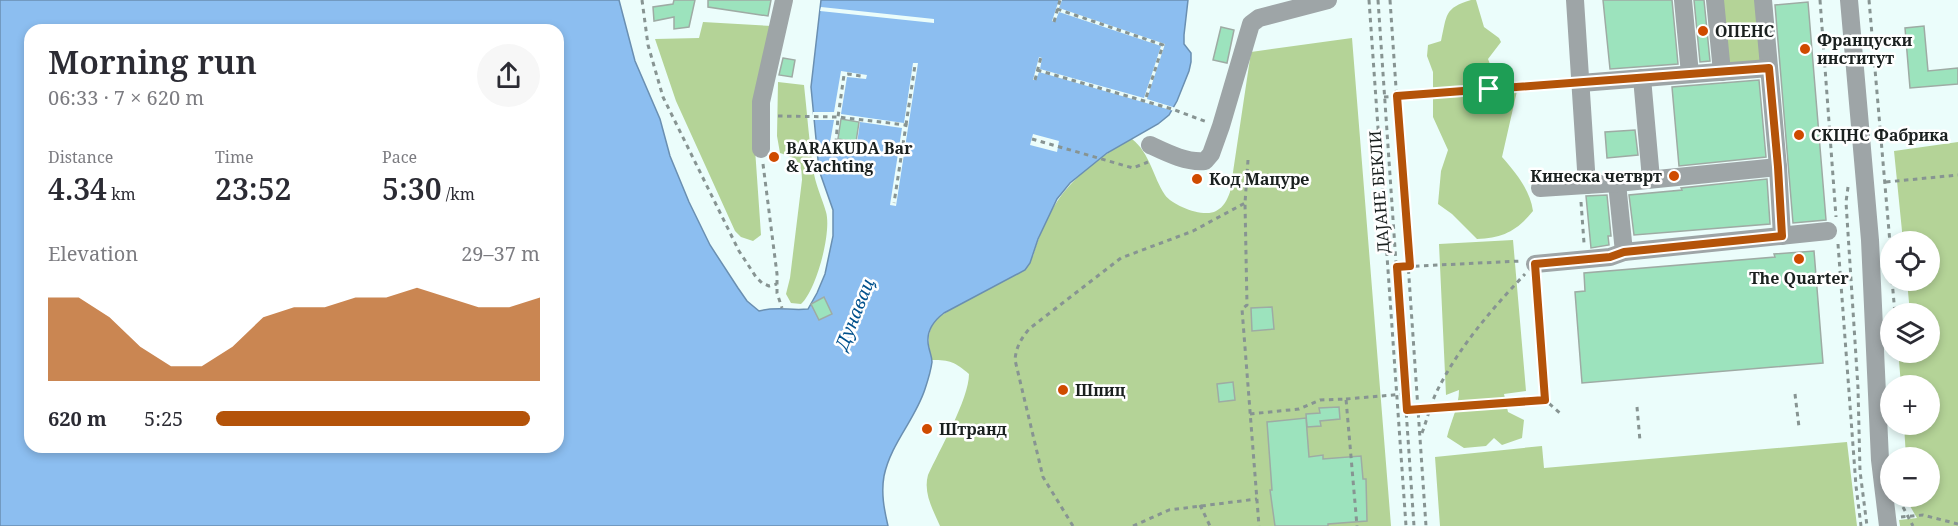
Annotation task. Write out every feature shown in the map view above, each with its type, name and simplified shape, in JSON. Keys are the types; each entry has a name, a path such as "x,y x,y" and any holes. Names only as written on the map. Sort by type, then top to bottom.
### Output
{"street":[{"path":"761,149 761,102 784,0"},
{"path":"1150,145 1170,154 1198,162 1205,161 1211,154 1221,126 1251,24 1259,18 1328,0"},
{"path":"1575,0 1581,83 1583,185"},
{"path":"1683,0 1690,74"},
{"path":"1715,0 1722,72"},
{"path":"1763,0 1782,236"},
{"path":"1849,0 1869,240 1880,460 1888,526"},
{"path":"1581,83 1769,68"},
{"path":"1642,78 1651,179"},
{"path":"1540,188 1778,167"},
{"path":"1617,183 1624,252"},
{"path":"1528,263 1610,257 1624,252 1834,232"}],"path":[{"path":"642,0 648,45 663,97 739,251 762,283 769,286 777,284"},
{"path":"1054,22 1060,0"},
{"path":"1370,0 1406,526"},
{"name":"ДАЈАНЕ БЕКЛИ","path":"1378,0 1414,526"},
{"path":"1390,0 1426,526"},
{"path":"1820,0 1834,232 1861,526"},
{"path":"1869,0 1889,231"},
{"path":"1057,9 1163,45 1145,100"},
{"path":"1035,80 1041,57"},
{"path":"894,203 915,65"},
{"path":"1037,70 1145,100 1221,126"},
{"path":"854,147 840,145 836,142 838,117 844,75 861,76"},
{"path":"1384,97 1581,83"},
{"path":"761,116 838,117 906,126"},
{"path":"1032,139 1133,168"},
{"path":"761,149 777,293 782,308"},
{"path":"1248,160 1245,203 1247,305 1242,309 1259,526"},
{"path":"1886,182 1958,175"},
{"path":"1850,179 1846,202 1858,388 1860,471 1867,526"},
{"path":"1583,185 1586,259"},
{"path":"1073,526 1043,477 1015,360 1021,339 1029,329 1121,258 1193,231 1245,203"},
{"path":"1847,216 1854,215"},
{"path":"1397,267 1528,263"},
{"path":"1528,263 1545,400 1561,414"},
{"path":"1420,437 1436,395 1456,356 1505,296 1528,263"},
{"path":"1250,414 1299,409 1320,400 1405,394"},
{"path":"1795,394 1799,427"},
{"path":"1346,399 1357,526"},
{"path":"1407,410 1545,400"},
{"path":"1637,407 1640,441"},
{"path":"1133,526 1169,510 1257,499"},
{"path":"1200,505 1210,526"},
{"path":"1904,507 1913,526"},
{"path":"1908,516 1923,515 1958,524"}],"green space":[{"path":"1471,0 1476,0 1484,27 1501,42 1488,59 1497,82 1517,91 1502,157 1526,189 1533,211 1521,224 1509,232 1477,239 1452,214 1438,204 1441,171 1448,150 1433,117 1433,72 1427,56 1428,45 1441,41 1446,19 1451,10"},
{"path":"1719,0 1761,0 1766,66 1726,70"},
{"path":"703,22 772,26 753,120 761,235 753,241 741,237 735,231 676,101 655,39 699,38"},
{"path":"1352,38 1391,526 940,526 928,495 928,475 959,411 968,385 969,374 952,362 932,360 929,339 936,319 1033,256 1048,217 1067,188 1092,165 1126,141 1132,139 1143,151 1169,199 1181,207 1197,212 1211,213 1219,209 1230,192 1251,52"},
{"path":"778,82 804,85 814,174 827,221 825,246 817,274 807,297 801,304 791,303 786,294 790,278 802,174 797,162 780,153 777,136"},
{"path":"1958,142 1958,526 1900,526 1899,520 1917,518 1911,507 1940,507 1940,447 1905,447 1905,435 1940,435 1940,375 1900,375 1899,363 1940,363 1940,303 1909,303 1908,291 1940,291 1940,231 1902,231 1894,151"},
{"path":"1513,240 1526,391 1504,394 1508,412 1524,420 1522,438 1502,445 1494,438 1486,446 1464,448 1447,437 1459,390 1446,395 1439,244"},
{"path":"1847,442 1857,526 1440,526 1435,457 1542,446 1544,468"}],"water":[{"name":"Дунавац","path":"0,0 619,0 635,61 660,119 670,156 689,202 710,245 747,301 759,311 808,309 825,274 833,236 833,210 819,170 811,87 821,0 1188,0 1184,44 1191,53 1191,62 1177,101 1169,115 1158,124 1107,153 1070,183 1057,199 1025,270 944,313 930,328 928,343 932,362 927,382 921,400 897,442 884,476 883,501 888,526 0,526"}],"pier":[{"path":"1059,0 1062,0 1059,8 1165,44 1147,99 1176,108 1174,111 1039,72 1036,80 1033,80 1039,57 1042,58 1040,69 1144,98 1161,46 1059,12 1055,22 1052,21"},
{"path":"821,7 934,19 934,23 820,11"},
{"path":"913,63 918,63 896,206 890,205 902,128 860,122 856,151 829,148 834,120 813,120 813,112 834,112 841,71 867,75 866,79 847,77 841,114 904,123"},
{"path":"1033,134 1059,141 1057,152 1030,145"}],"building":[{"path":"674,0 695,0 689,27 674,29 674,17 654,21 653,7 673,4"},
{"path":"708,0 771,0 768,16 708,7"},
{"path":"1603,0 1672,0 1678,64 1610,69"},
{"path":"1694,0 1704,0 1710,61 1700,62"},
{"name":"СКЦНС Фабрика","path":"1808,2 1826,220 1793,223 1775,5"},
{"path":"1924,26 1928,71 1958,68 1958,84 1910,88 1905,28"},
{"path":"1221,27 1234,30 1227,63 1213,60"},
{"path":"783,58 795,60 792,77 779,75"},
{"path":"1759,80 1766,157 1679,166 1672,87"},
{"path":"841,119 859,122 856,142 838,139"},
{"path":"1635,130 1638,155 1607,158 1605,132"},
{"path":"1767,179 1770,224 1634,235 1629,195"},
{"path":"1607,195 1611,236 1608,236 1609,245 1591,248 1586,196"},
{"path":"1814,251 1823,363 1582,383 1575,292 1585,291 1584,273 1775,257 1774,254"},
{"path":"824,297 832,314 819,320 811,304"},
{"path":"1272,307 1274,329 1252,331 1251,308"},
{"path":"1233,382 1235,400 1219,402 1217,384"},
{"path":"1339,407 1340,419 1320,421 1321,426 1307,427 1306,414 1320,413 1319,408"},
{"path":"1306,418 1309,457 1323,455 1323,459 1361,456 1363,479 1366,479 1367,521 1328,524 1328,526 1275,526 1270,490 1272,490 1267,422"}],"place":[{"name":"ОПЕНС","path":"1703,31"},
{"name":"Француски институт","path":"1805,49"},
{"name":"СКЦНС Фабрика","path":"1799,135"},
{"name":"BARAKUDA Bar & Yachting","path":"774,157"},
{"name":"Кинеска четврт","path":"1674,176"},
{"name":"Код Мацуре","path":"1197,179"},
{"name":"The Quarter","path":"1799,259"},
{"name":"Шпиц","path":"1063,390"},
{"name":"Штранд","path":"927,429"}],"route":[{"path":"1769,68 1782,236 1624,252 1610,257 1535,264 1545,400 1407,410 1397,267 1410,266 1397,96 1489,89 1769,68"}]}
